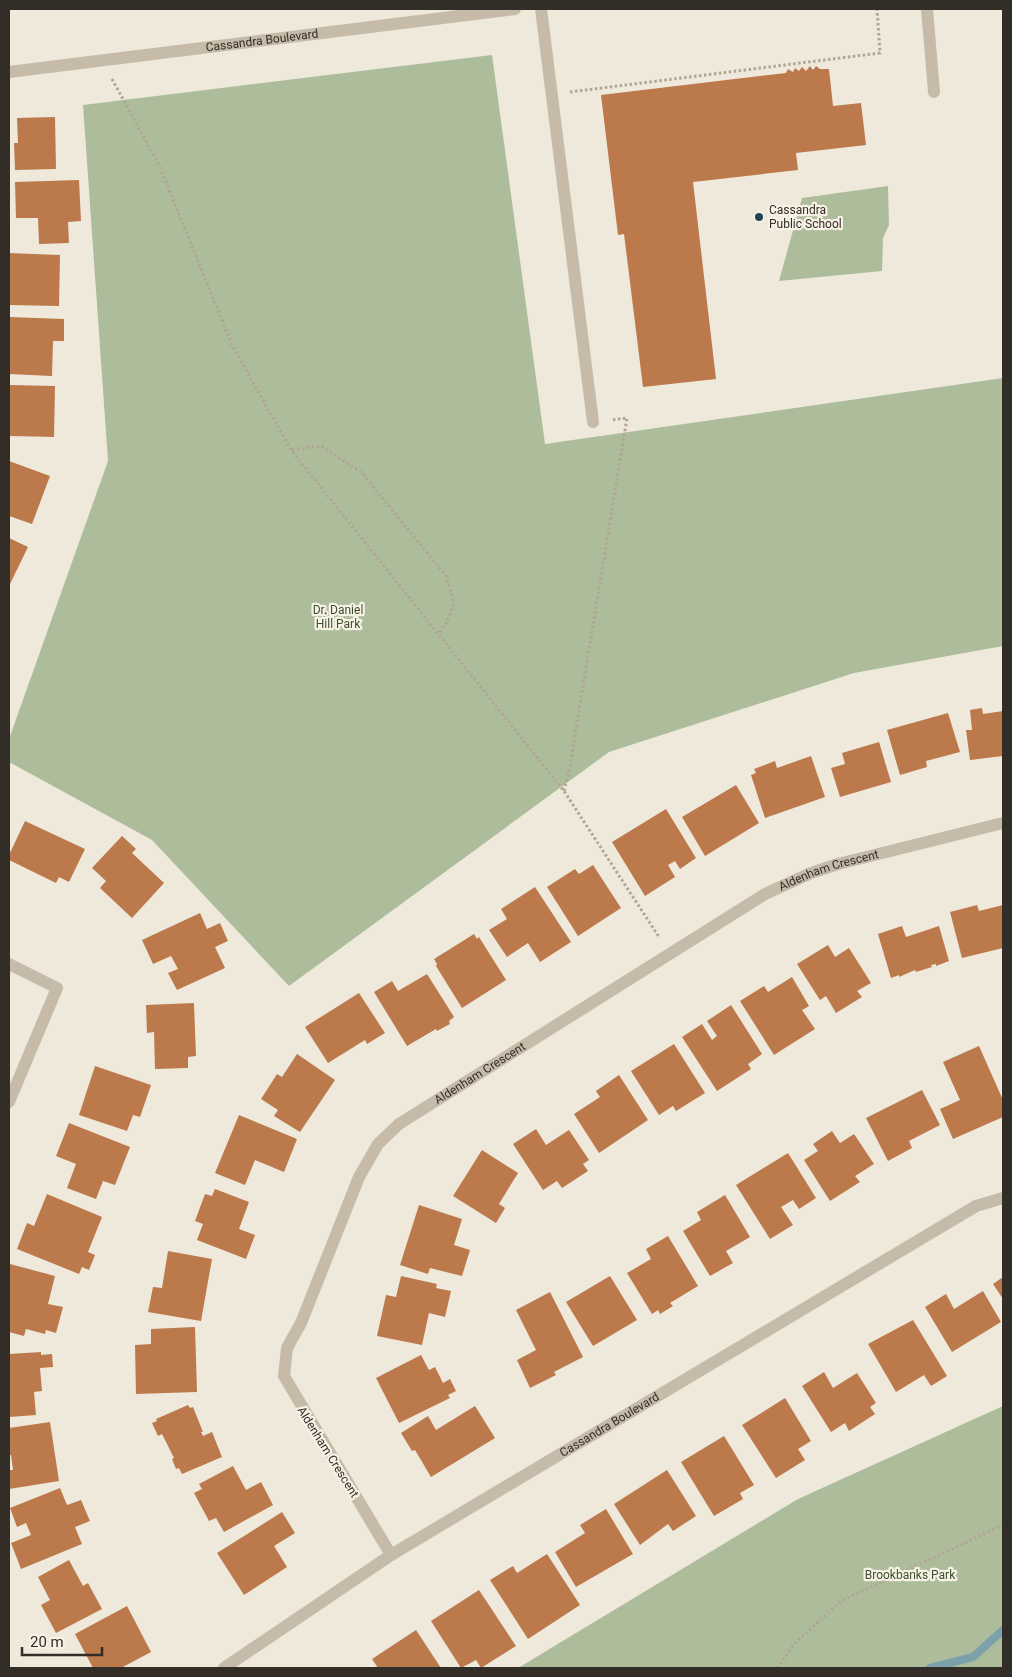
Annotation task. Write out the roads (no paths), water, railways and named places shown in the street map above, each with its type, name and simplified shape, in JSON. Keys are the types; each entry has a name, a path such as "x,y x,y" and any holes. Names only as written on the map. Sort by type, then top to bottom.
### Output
{"street":[{"name":"Cassandra Boulevard","path":"9,72 515,9"},
{"path":"541,9 593,422"},
{"path":"927,9 934,92"},
{"name":"Aldenham Crescent","path":"391,1555 284,1376 287,1348 301,1322 321,1267 359,1177 378,1144 400,1124 765,894 811,873 838,864 1003,823"},
{"path":"9,964 57,988 9,1102"},
{"name":"Cassandra Boulevard","path":"224,1668 391,1555 976,1206 1003,1198"}],"waterway":[{"path":"930,1668 973,1657 1003,1630"}],"place":[{"name":"Cassandra Public School","path":"759,217"}],"park label":[{"name":"Dr. Daniel Hill Park","path":"338,617"},
{"name":"Brookbanks Park","path":"910,1575"}]}
